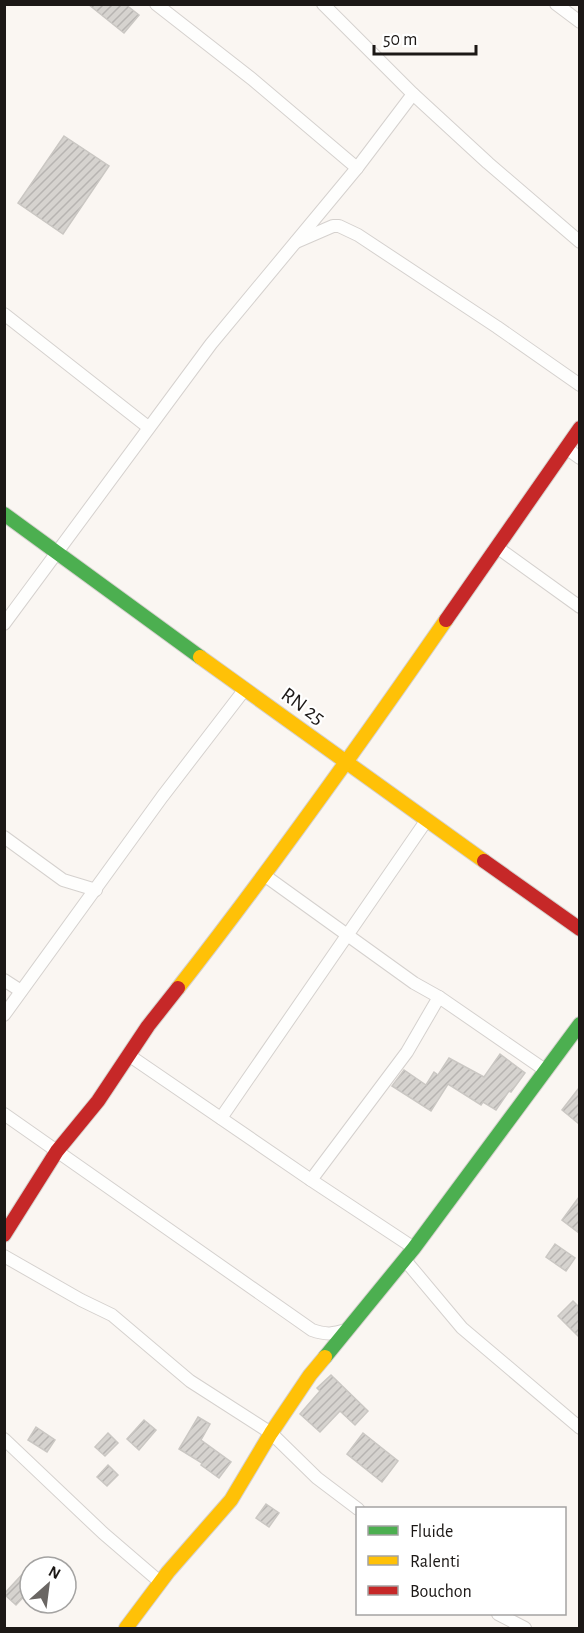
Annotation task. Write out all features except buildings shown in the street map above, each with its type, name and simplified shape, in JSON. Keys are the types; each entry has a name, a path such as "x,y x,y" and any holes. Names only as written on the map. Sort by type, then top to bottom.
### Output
{"street":[{"path":"156,4 252,79 357,168"},
{"path":"323,4 488,164 579,242"},
{"path":"555,4 579,22"},
{"path":"4,624 211,344 357,168 413,93"},
{"path":"293,244 333,226 339,226 358,235 579,385"},
{"path":"4,314 148,428"},
{"path":"4,1235 57,1151 98,1101 148,1026 346,764 498,548 579,428"},
{"path":"566,448 579,458"},
{"name":"RN 25","path":"4,513 346,764 579,929"},
{"path":"498,548 579,606"},
{"path":"4,1015 162,797 244,689"},
{"path":"221,1119 426,820"},
{"path":"4,837 63,880 96,890"},
{"path":"264,875 414,983 440,997 545,1070"},
{"path":"4,980 21,991"},
{"path":"310,1180 407,1052 440,997"},
{"path":"126,1629 160,1582 231,1500 271,1433 310,1375 405,1260 579,1024"},
{"path":"129,1056 414,1248"},
{"path":"4,1114 312,1330 324,1334 346,1330"},
{"path":"4,1256 112,1315 190,1381 271,1433 317,1478 356,1508"},
{"path":"405,1260 462,1328 579,1428"},
{"path":"4,1439 103,1533 160,1582"},
{"path":"500,1615 525,1629"}],"traffic: fast":[{"path":"4,514 200,657"},
{"path":"325,1357 414,1248 580,1024"}],"traffic: slow":[{"path":"178,988 315,806 446,620"},
{"path":"200,657 484,861"},
{"path":"126,1628 168,1572 231,1500 271,1433 310,1375 325,1357"}],"traffic: jam":[{"path":"446,620 580,428"},
{"path":"484,861 580,929"},
{"path":"4,1235 57,1151 98,1101 148,1026 178,988"}]}
